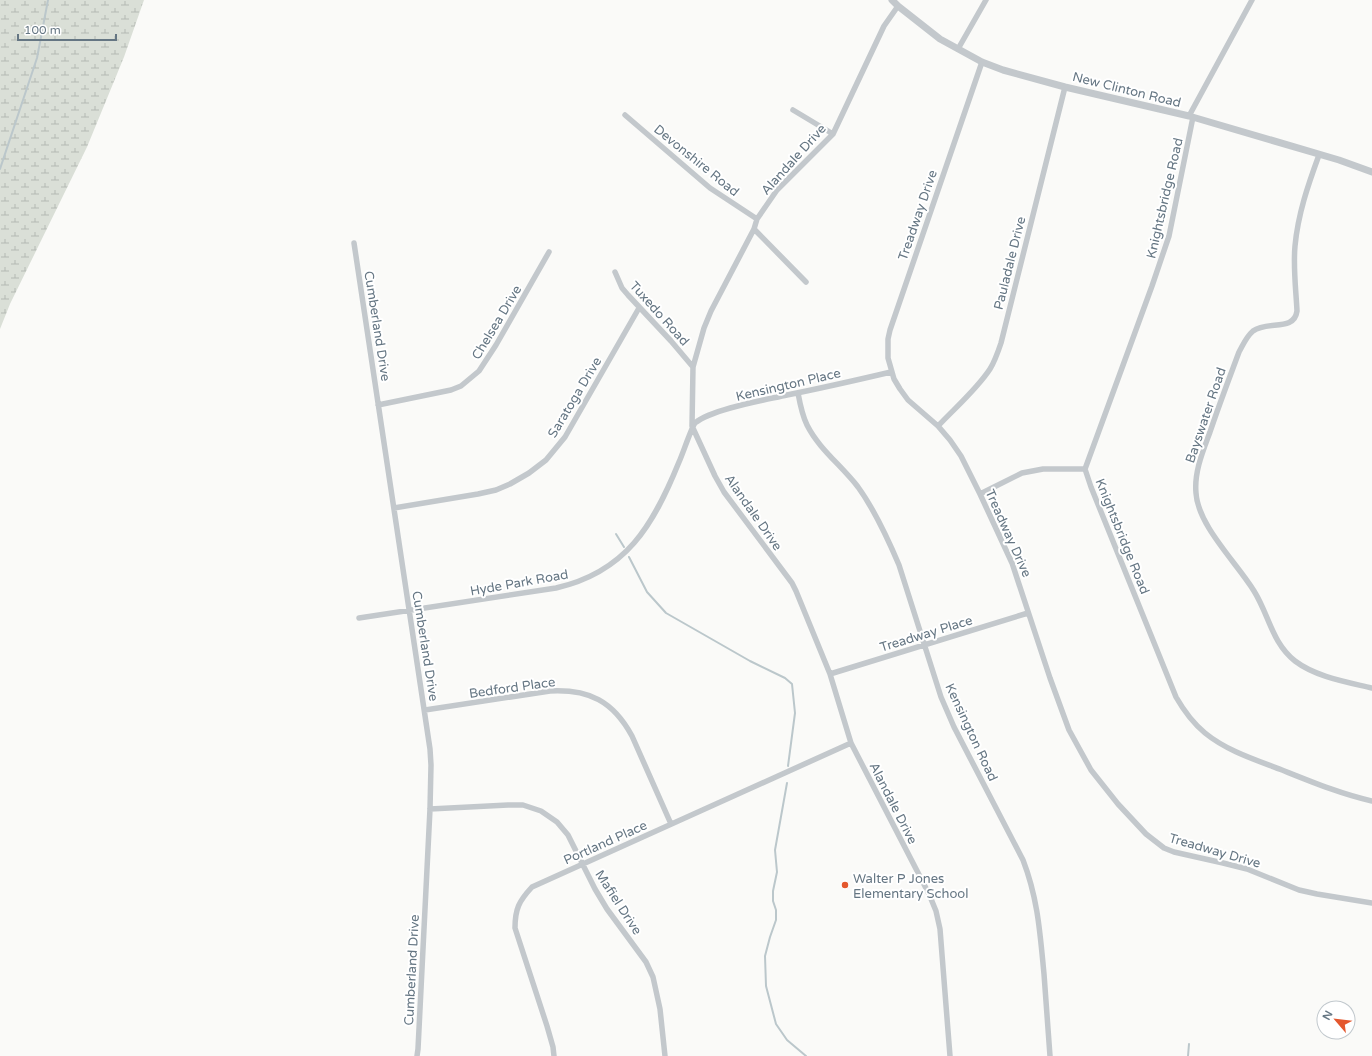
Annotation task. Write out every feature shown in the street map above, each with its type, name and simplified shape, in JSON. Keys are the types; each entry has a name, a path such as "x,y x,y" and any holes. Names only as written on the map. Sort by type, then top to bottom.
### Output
{"street":[{"name":"New Clinton Road","path":"892,0 927,29 958,49 982,62 1065,87 1191,117 1339,160 1372,172"},
{"path":"958,49 986,0"},
{"name":"Knightsbridge Road","path":"1252,0 1191,117 1167,243 1085,469 1094,495 1176,697 1182,708 1194,723 1214,740 1237,752 1325,787 1352,796 1372,800"},
{"name":"Alandale Drive","path":"898,6 884,26 833,134 777,190 757,219 754,230 711,311 704,328 693,367 692,426 714,476 724,492 792,583 830,674 851,743 929,894 936,911 940,929 950,1056"},
{"name":"Treadway Drive","path":"982,62 890,330 888,351 891,372 908,400 938,426 950,440 980,494 1012,563 1069,730 1083,757 1103,787 1118,804 1150,838 1164,848 1174,852 1223,862 1247,869 1299,890 1372,903"},
{"name":"Pauladale Drive","path":"938,426 978,383 990,368 997,354 1065,87"},
{"path":"793,110 833,134"},
{"name":"Devonshire Road","path":"624,115 710,188 757,219"},
{"name":"Bayswater Road","path":"1319,155 1302,202 1298,224 1295,248 1296,318 1292,322 1261,327 1247,337 1239,352 1201,455 1196,483 1196,495 1201,516 1255,592 1276,639 1282,648 1295,660 1322,675 1372,688"},
{"path":"754,230 806,282"},
{"name":"Cumberland Drive","path":"354,243 425,710 431,765 417,1056"},
{"name":"Chelsea Drive","path":"378,405 451,390 461,386 480,371 550,252"},
{"name":"Tuxedo Road","path":"615,272 622,288 693,367"},
{"name":"Saratoga Drive","path":"394,508 496,490 528,474 546,460 565,437 639,308"},
{"name":"Kensington Place","path":"692,426 703,418 750,403 891,372"},
{"name":"Kensington Road","path":"798,393 807,425 816,439 859,488 890,544 899,565 941,697 954,727 1023,860 1036,902 1040,928 1050,1056"},
{"name":"Hyde Park Road","path":"359,618 556,588 572,584 592,576 606,568 632,547 653,516 677,468 692,426"},
{"path":"980,494 1022,473 1043,469 1085,469"},
{"name":"Treadway Place","path":"830,674 1028,613"},
{"name":"Bedford Place","path":"425,710 550,691 567,690 585,694 601,701 619,715 625,723 671,824"},
{"name":"Portland Place","path":"554,1056 547,1026 515,928 515,917 520,901 532,887 851,743"},
{"name":"Mafiel Drive","path":"430,809 523,805 541,811 557,822 568,835 595,889 607,909 646,962 653,977 660,1009 665,1056"}],"green space":[{"path":"0,0 144,0 124,57 87,147 10,304 0,329"}],"waterway":[{"path":"0,169 37,58 48,0"},
{"path":"616,534 624,547"},
{"path":"629,557 647,592 666,613 750,661 785,678 792,684 795,713 788,766"},
{"path":"787,783 775,850 777,872 773,891 773,901 776,910 776,920 765,956 766,986 776,1024 787,1040 806,1056"},
{"path":"1188,1056 1189,1044"}],"place":[{"name":"Walter P Jones Elementary School","path":"845,885"}]}
